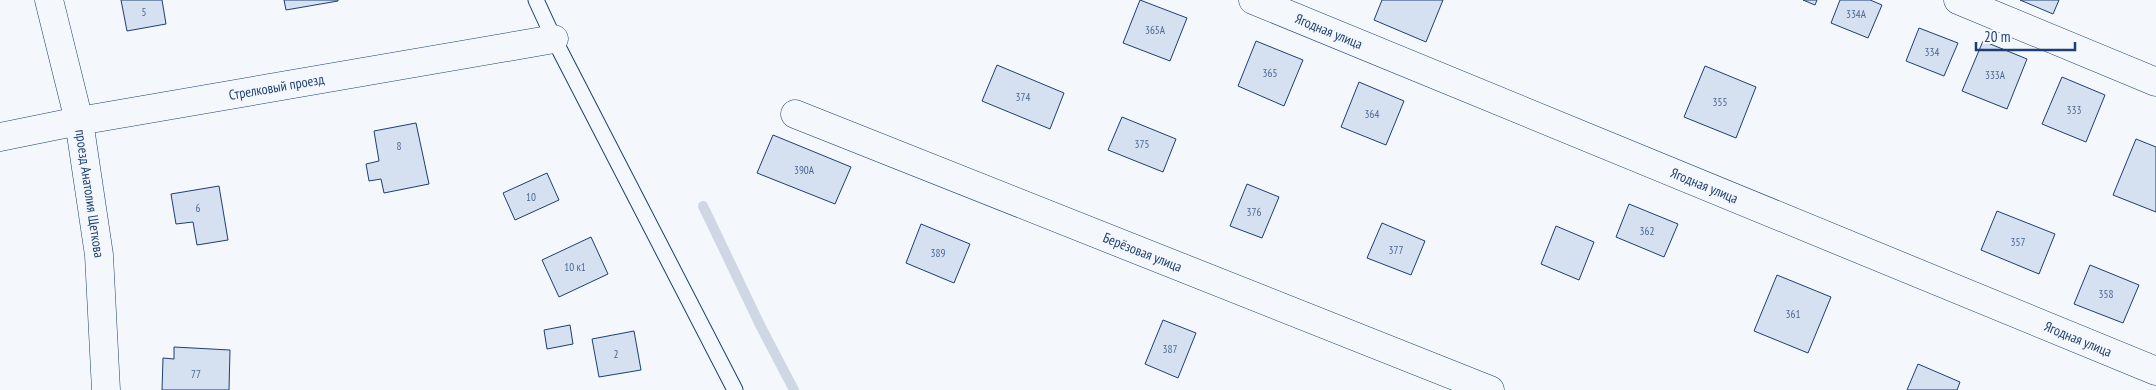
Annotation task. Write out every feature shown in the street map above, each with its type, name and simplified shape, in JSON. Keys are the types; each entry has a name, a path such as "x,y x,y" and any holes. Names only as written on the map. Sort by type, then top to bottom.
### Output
{"street":[{"name":"проезд Анатолия Щеткова","path":"49,0 79,121 99,256 106,390"},
{"name":"Ягодная улица","path":"1253,0 2156,371"},
{"path":"1958,0 2156,82"},
{"name":"Стрелковый проезд","path":"0,137 79,121 554,39"},
{"name":"Берёзовая улица","path":"795,114 1490,390"}],"lane":[{"path":"536,0 554,39 735,390"}],"building":[{"path":"121,0 162,0 166,24 127,31"},
{"path":"284,0 338,0 338,1 286,10"},
{"path":"1140,0 1187,18 1170,61 1123,43"},
{"path":"1382,0 1443,0 1426,42 1374,20"},
{"path":"1803,0 1817,0 1815,5"},
{"path":"1840,0 1870,0 1882,5 1868,38 1831,23"},
{"path":"2020,0 2059,0 2053,14"},
{"path":"1919,28 1958,43 1944,76 1906,61"},
{"path":"1256,41 1303,60 1284,106 1238,86"},
{"path":"1983,41 2027,59 2007,109 1962,91"},
{"path":"997,65 1064,93 1050,129 982,101"},
{"path":"1705,66 1756,87 1736,138 1684,117"},
{"path":"2062,77 2105,95 2086,142 2042,124"},
{"path":"1359,82 1404,101 1386,145 1341,127"},
{"path":"1122,117 1176,139 1163,172 1108,150"},
{"path":"416,123 429,184 384,193 381,179 369,181 366,164 379,161 374,131"},
{"path":"773,135 851,167 835,204 757,173"},
{"path":"2136,139 2156,147 2156,212 2113,195"},
{"path":"547,173 559,200 515,220 503,193"},
{"path":"1247,184 1279,197 1262,238 1230,226"},
{"path":"219,186 228,240 197,245 193,222 176,224 171,194"},
{"path":"1629,204 1678,224 1664,257 1616,237"},
{"path":"1997,211 2055,234 2039,274 1981,250"},
{"path":"1382,223 1425,241 1411,275 1367,258"},
{"path":"921,224 970,244 954,283 906,263"},
{"path":"1556,226 1594,242 1579,280 1541,264"},
{"path":"591,237 608,274 559,297 542,260"},
{"path":"2090,265 2139,285 2123,323 2074,304"},
{"path":"1777,275 1831,297 1808,353 1754,331"},
{"path":"1163,320 1196,333 1178,378 1145,364"},
{"path":"570,325 573,344 547,349 544,330"},
{"path":"634,331 641,370 599,377 592,339"},
{"path":"174,347 230,350 229,390 162,390 163,358 174,359"},
{"path":"1918,364 1960,382 1957,390 1907,390"}],"waterway":[{"path":"703,206 761,327 794,390"}]}
